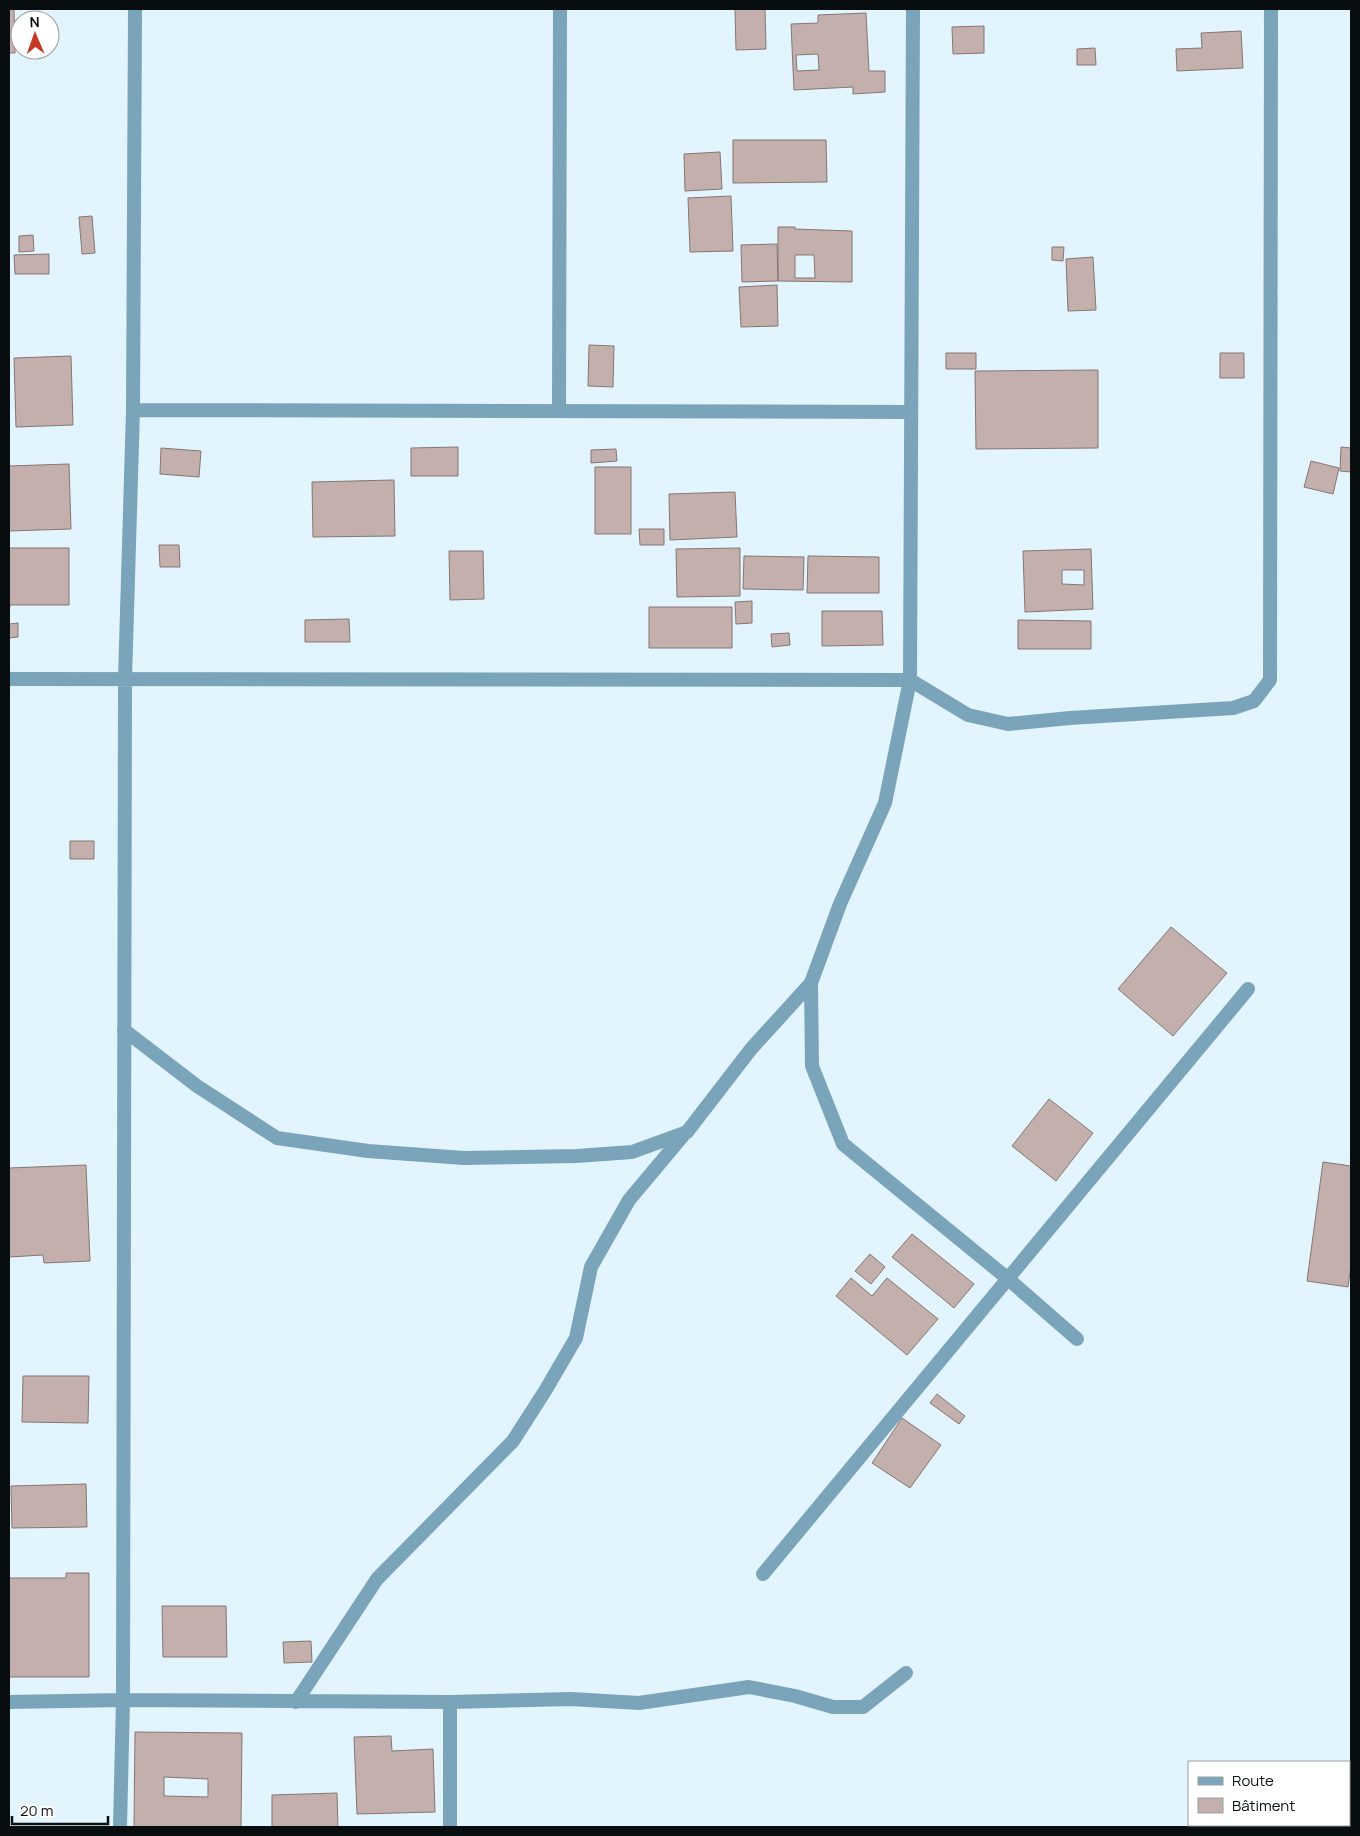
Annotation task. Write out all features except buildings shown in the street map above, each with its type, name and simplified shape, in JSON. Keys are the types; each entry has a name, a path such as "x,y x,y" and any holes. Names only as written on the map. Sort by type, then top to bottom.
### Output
{"street":[{"path":"120,1827 123,1700 125,679 133,410 135,9"},
{"path":"559,412 560,9"},
{"path":"913,9 910,680 886,803 840,904 811,983 812,1066 843,1144 1007,1278 1076,1339"},
{"path":"9,678 910,680 968,716 1008,724 1070,718 1233,708 1254,701 1270,680 1271,9"},
{"path":"133,410 911,412"},
{"path":"296,1702 377,1579 513,1441 576,1338 590,1267 628,1200 687,1132 751,1049 811,983"},
{"path":"763,1574 1248,989"},
{"path":"124,1030 197,1086 277,1138 368,1151 464,1158 577,1156 632,1152 687,1132"},
{"path":"9,1702 123,1700 450,1702 570,1699 639,1703 749,1687 795,1696 833,1707 863,1707 906,1673"},
{"path":"450,1702 450,1827"}]}
